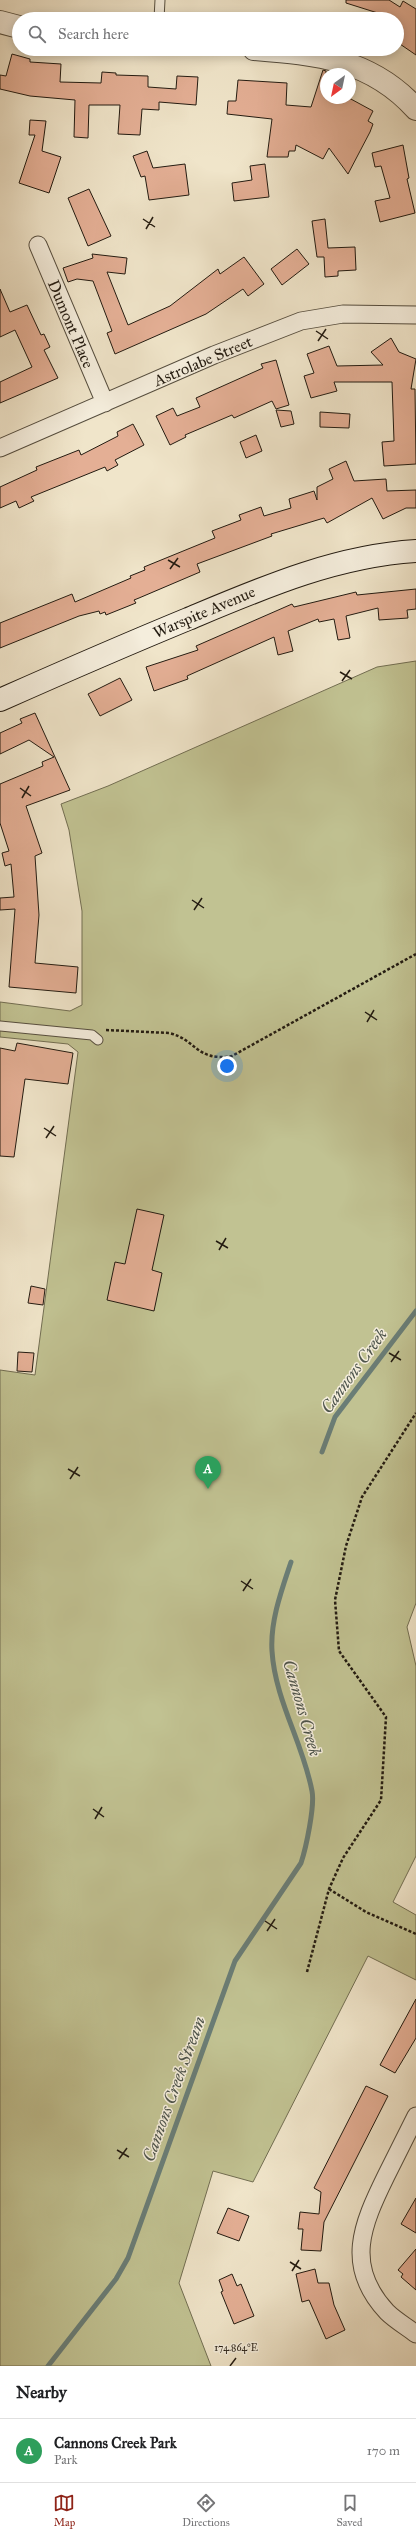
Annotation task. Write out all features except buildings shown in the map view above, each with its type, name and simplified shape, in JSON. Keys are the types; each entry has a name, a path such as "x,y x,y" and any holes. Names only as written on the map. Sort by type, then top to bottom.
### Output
{"main road":[{"path":"0,22 12,25"},
{"path":"318,56 351,64 391,86 416,109"},
{"name":"Warspite Avenue","path":"0,700 269,585 321,568 371,557 416,551"}],"street":[{"name":"Dumont Place","path":"38,245 105,403"},
{"name":"Astrolabe Street","path":"0,448 301,320 343,314 416,315"},
{"path":"416,2116 369,2211 362,2233 361,2260 369,2284 387,2312 416,2334"}],"lane":[{"path":"159,12 160,0"},
{"path":"0,1026 92,1035 98,1040"}],"path":[{"path":"98,1040 104,1030 169,1033 177,1035 204,1054 218,1057 232,1056 416,954"},
{"path":"307,1972 329,1889 343,1858 381,1800 386,1717 339,1651 335,1600 346,1546 362,1497 416,1413"},
{"path":"329,1889 366,1912 416,1934"}],"green space":[{"path":"416,661 416,1603 407,1627 416,1666 416,1856 393,1902 416,1915 416,1980 368,1956 253,2182 213,2171 179,2283 211,2366 0,2366 0,1370 35,1375 78,1052 68,1044 0,1037 0,1002 70,1011 82,1005 82,911 69,830 61,804 108,786 377,667"}],"waterway":[{"name":"Cannons Creek","path":"322,1452 335,1417 416,1311"},
{"name":"Cannons Creek Stream","path":"48,2366 116,2279 128,2258 235,1961 301,1863 307,1838 313,1798 308,1773 278,1687 272,1651 275,1617 291,1562"}],"place":[{"name":"Cannons Creek Park","path":"208,1489"}]}
